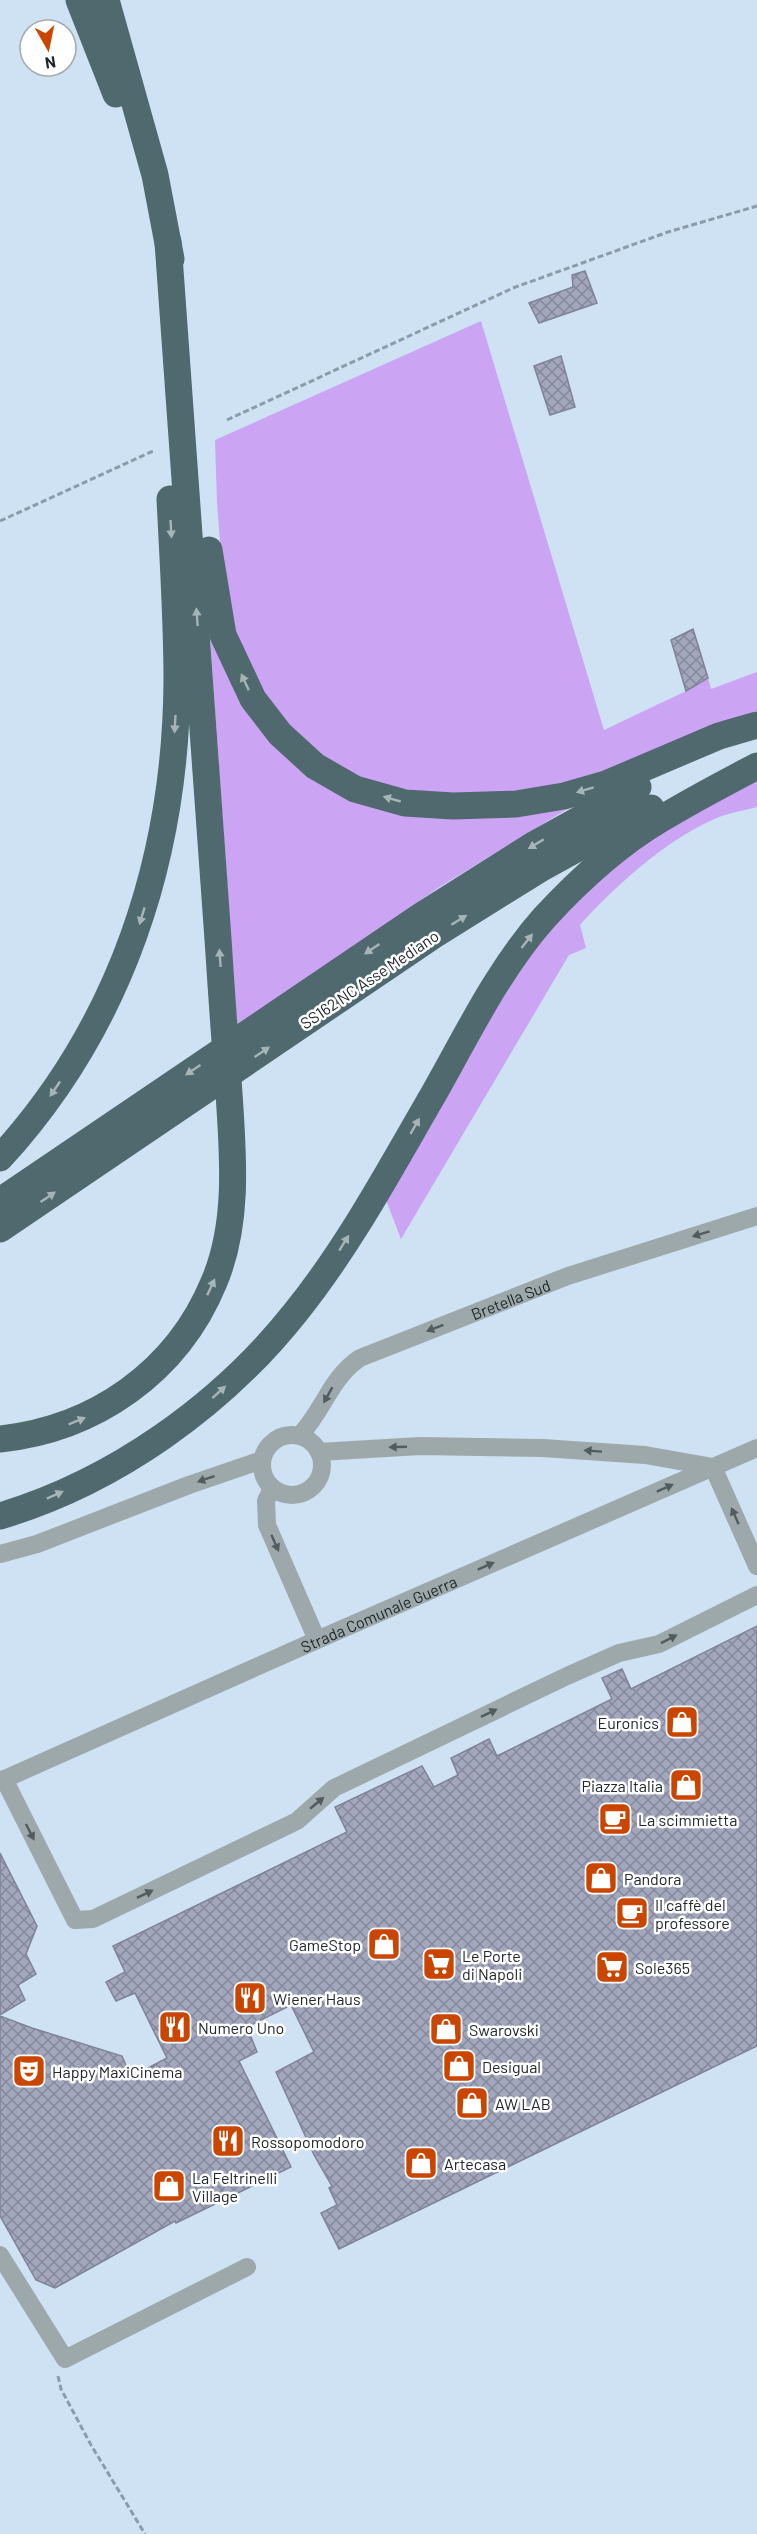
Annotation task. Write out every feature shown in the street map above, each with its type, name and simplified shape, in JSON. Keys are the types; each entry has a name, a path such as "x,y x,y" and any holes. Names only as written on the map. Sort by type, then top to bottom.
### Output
{"highway":[{"path":"0,1158 29,1126 74,1060 113,990 155,874 166,820 173,760 177,682 176,611 169,483 150,244 129,139 108,69 78,0"},
{"path":"97,0 124,63"},
{"path":"106,0 155,175 168,242 189,358 210,565 223,634 253,699 280,734 315,766 355,789 405,803 453,806 516,804 564,796 606,784 719,736 757,725"},
{"path":"0,1439 47,1432 100,1411 123,1397 154,1371 179,1344 214,1282 226,1243 231,1205 230,1107 196,595 168,242"},
{"name":"SS162 NC Asse Mediano","path":"0,1201 411,922 536,844 630,790 757,733"},
{"name":"SS162 NC Asse Mediano","path":"0,1229 434,935 531,875 646,810 757,760"},
{"path":"0,1516 51,1497 129,1457 185,1420 254,1360 295,1313 330,1265 386,1176 488,997 515,955 543,920 579,882 617,849 658,820 757,766"}],"street":[{"name":"Bretella Sud","path":"300,1436 319,1411 341,1373 360,1358 568,1276 757,1216"},
{"path":"290,1434 300,1436 309,1440 319,1452 322,1465 321,1474 309,1490 291,1495 272,1488 262,1470 265,1450 280,1437 290,1434"},
{"path":"319,1452 420,1446 543,1448 645,1455 713,1467 757,1566"},
{"name":"Strada Comunale Guerra","path":"2,1780 757,1448"},
{"path":"0,1554 37,1544 189,1485 262,1460"},
{"path":"272,1488 266,1501 267,1524 317,1640"},
{"path":"2,1780 75,1920 93,1920 297,1821 334,1788 567,1676 619,1653 659,1644 757,1595"},
{"path":"0,2255 65,2359 247,2267"}],"path":[{"path":"227,420 513,288 668,232 757,206"},
{"path":"0,521 153,451"},
{"path":"65,2359 58,2370 61,2389 91,2445 145,2534"}],"shaded area":[{"path":"481,321 604,730 708,678 711,689 757,672 757,711 720,725 658,754 561,786 450,797 359,781 300,740 249,675 225,605 217,503 215,440"},
{"path":"207,592 226,661 348,795 569,808 438,888 237,1027"},
{"path":"757,776 757,807 714,819 656,854 608,896 580,925 586,948 569,955 401,1239 384,1195 514,970 612,858"}],"building":[{"path":"585,271 597,303 539,323 529,303 573,287 572,275"},
{"path":"561,356 575,407 550,415 534,366"},
{"path":"693,629 708,678 686,691 671,640"},
{"name":"Le Porte di Napoli","path":"757,1626 757,2046 339,2249 321,2213 337,2205 329,2188 332,2186 314,2155 276,2072 314,2052 291,2005 247,2027 257,2052 239,2061 291,2167 176,2223 175,2221 55,2288 36,2280 0,2216 0,2016 122,2056 131,2077 167,2058 135,1993 116,2001 106,1982 125,1972 113,1946 347,1832 335,1807 422,1766 434,1787 458,1775 451,1758 489,1739 497,1756 612,1699 602,1678 622,1669 631,1689"},
{"path":"0,1853 37,1926 26,1954 36,1974 18,1985 25,2000 0,2015"}],"place":[{"name":"Euronics","path":"682,1722"},
{"name":"Piazza Italia","path":"686,1785"},
{"name":"La scimmietta","path":"615,1819"},
{"name":"Pandora","path":"601,1878"},
{"name":"Il caffè del professore","path":"632,1913"},
{"name":"GameStop","path":"384,1944"},
{"name":"Le Porte di Napoli","path":"439,1964"},
{"name":"Sole365","path":"612,1967"},
{"name":"Wiener Haus","path":"250,1998"},
{"name":"Numero Uno","path":"175,2027"},
{"name":"Swarovski","path":"446,2029"},
{"name":"Desigual","path":"459,2066"},
{"name":"Happy MaxiCinema","path":"29,2071"},
{"name":"AW LAB","path":"472,2103"},
{"name":"Rossopomodoro","path":"228,2141"},
{"name":"Artecasa","path":"421,2163"},
{"name":"La Feltrinelli Village","path":"169,2186"}]}
